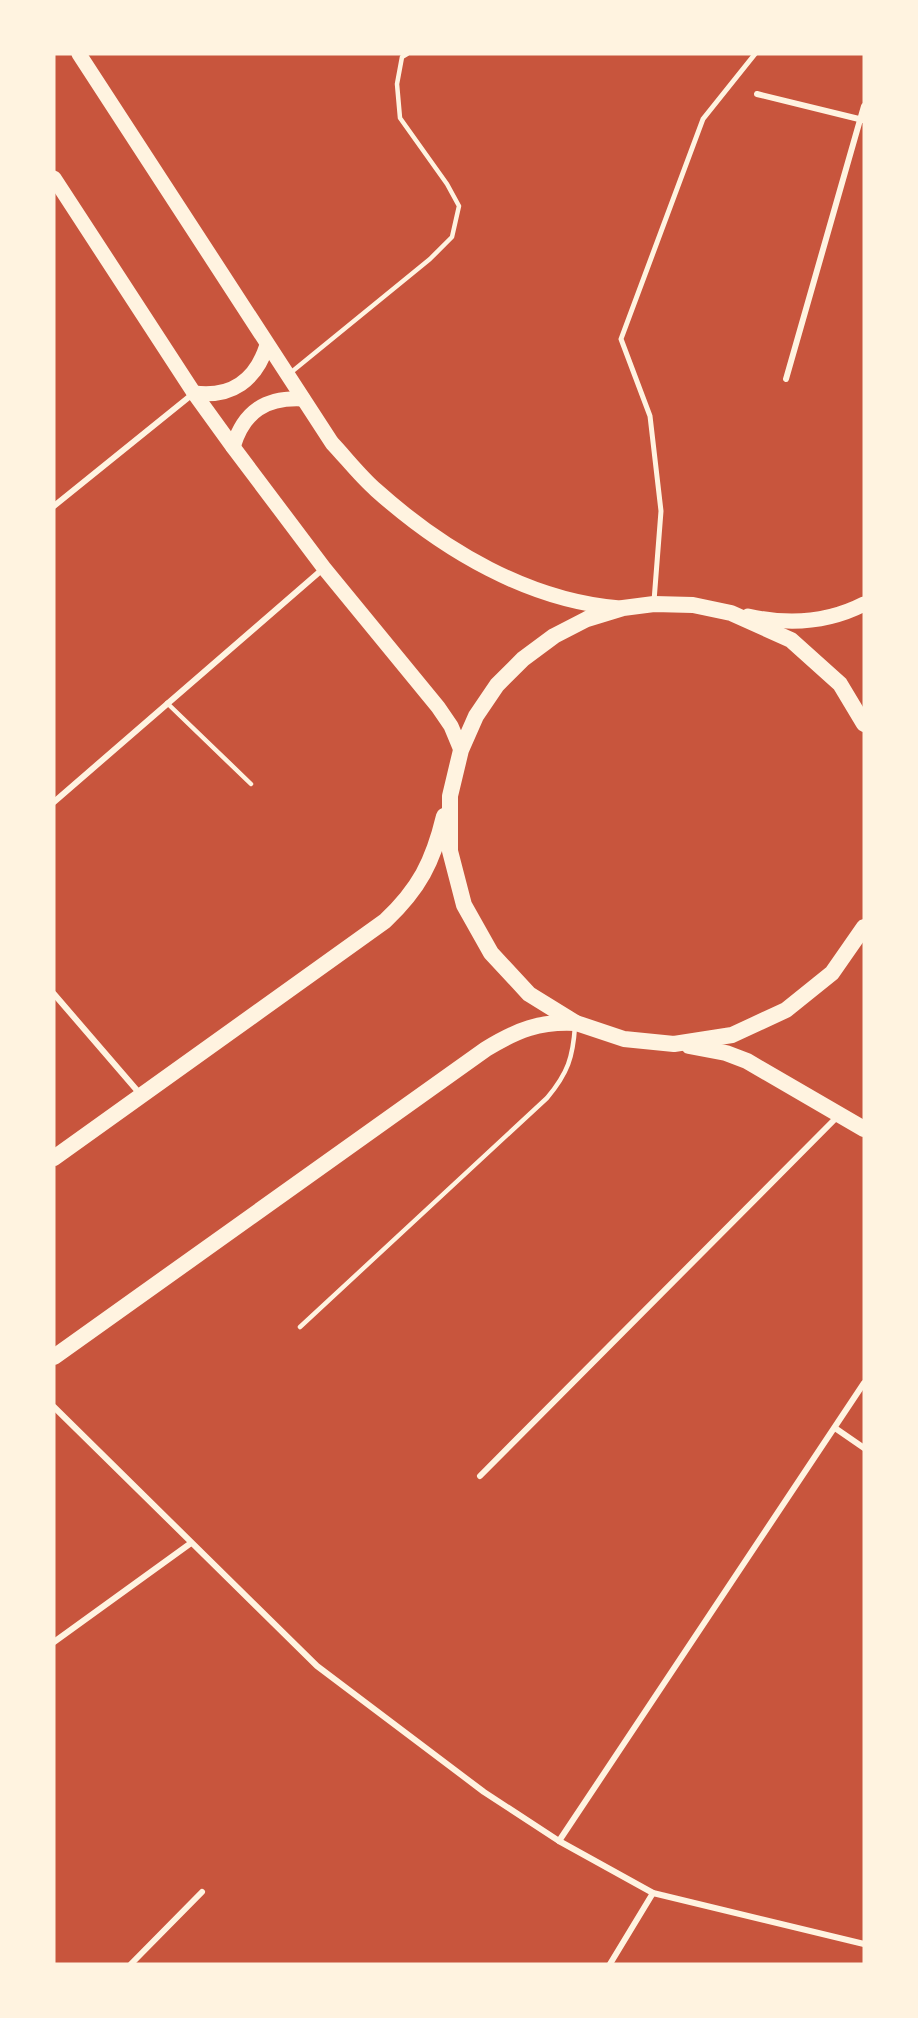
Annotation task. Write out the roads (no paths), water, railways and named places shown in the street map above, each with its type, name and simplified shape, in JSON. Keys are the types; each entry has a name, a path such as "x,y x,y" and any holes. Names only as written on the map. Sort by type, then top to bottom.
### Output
{"highway":[{"path":"54,1158 385,921 411,895 423,878 434,850 450,796 460,750 476,716 497,685 523,658 554,636 579,623 623,608 654,604 693,605 732,613 791,640 840,684 864,724"},
{"path":"450,796 450,851 464,905 491,953 529,993 576,1023 624,1039 706,1048 747,1061 864,1129"},
{"path":"674,1044 732,1035 786,1010 832,973 864,927"},
{"path":"54,1357 486,1049 518,1032 541,1024 576,1023"}],"main road":[{"path":"79,54 332,443 375,489 434,537 476,562 534,588 595,606 623,608"},
{"path":"54,178 194,393 324,568 438,706 451,726 460,750"},
{"path":"194,393 210,395 226,392 240,384 253,374 262,360 267,345"},
{"path":"233,447 237,432 246,418 258,408 272,401 287,398 303,399"},
{"path":"732,613 763,620 795,622 843,613 864,603"}],"street":[{"path":"654,604 662,511 650,416 621,339 703,119 755,54"},
{"path":"757,94 862,120"},
{"path":"786,379 862,120 864,106"},
{"path":"54,506 194,393"},
{"path":"54,802 324,568"},
{"path":"54,994 142,1095"},
{"path":"480,1476 840,1115"},
{"path":"559,1841 864,1383"},
{"path":"54,1407 317,1666 484,1792 559,1841 653,1893 864,1944"},
{"path":"835,1428 864,1448"},
{"path":"54,1642 191,1543"},
{"path":"131,1964 202,1892"},
{"path":"610,1964 653,1893"}],"lane":[{"path":"287,375 430,259 452,237 459,206 447,184 400,118 397,84 402,57 406,54"},
{"path":"167,703 251,784"},
{"path":"300,1327 547,1098 562,1081 570,1063 576,1023"}]}
